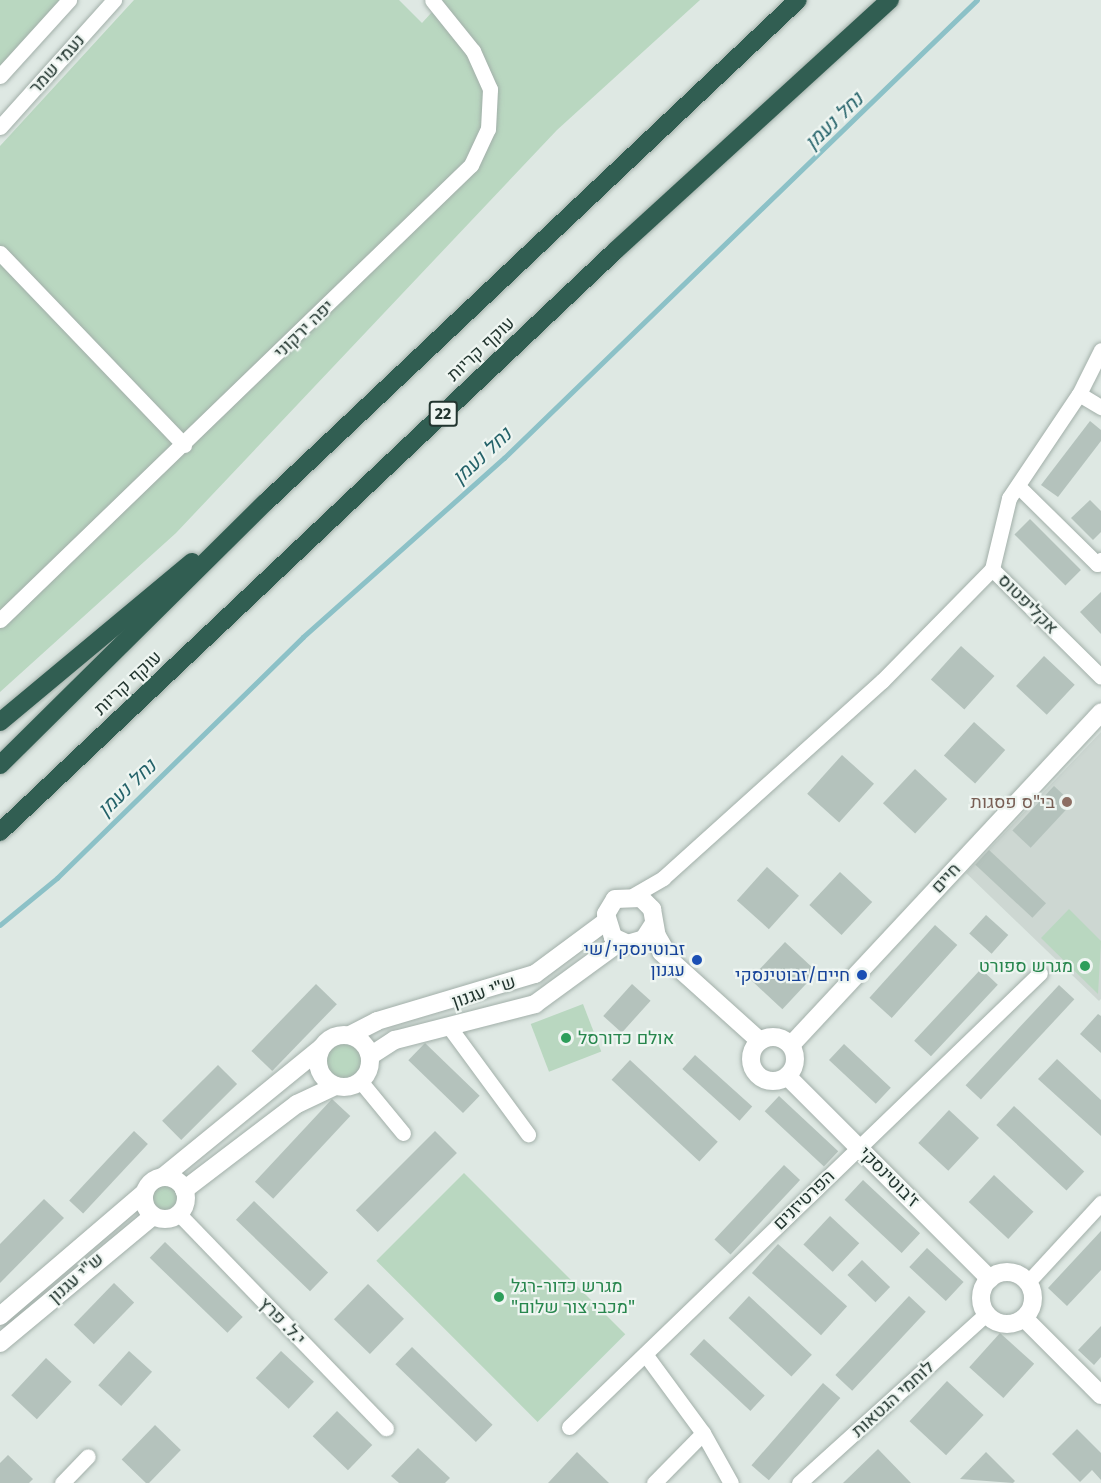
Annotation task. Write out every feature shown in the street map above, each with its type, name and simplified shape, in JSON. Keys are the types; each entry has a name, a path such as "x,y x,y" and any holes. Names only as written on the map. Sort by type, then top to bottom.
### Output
{"highway":[{"name":"עוקף קריות","path":"0,765 266,502 798,0"},
{"name":"עוקף קריות","path":"0,832 616,249 890,0"},
{"path":"0,722 266,502"}],"street":[{"path":"0,75 69,0"},
{"name":"נעמי שמר","path":"0,128 114,0"},
{"name":"יפה ירקוני","path":"0,620 184,445 471,165 488,129 490,89 473,51 432,0"},
{"path":"0,253 184,445"},
{"name":"אקליפטוס","path":"1101,350 1079,394 1018,486 1003,513 992,569 1101,677"},
{"path":"1079,394 1101,407"},
{"path":"1018,486 1099,562"},
{"path":"760,1041 669,957 628,942 605,922 615,899 634,895 663,878 882,681 992,569"},
{"name":"חיים","path":"791,1045 1101,712"},
{"path":"653,917 663,878"},
{"path":"634,895 653,917 669,957"},
{"name":"ש\"י עגנון","path":"370,1056 395,1040 450,1028 535,1004 628,942 653,917"},
{"name":"ש\"י עגנון","path":"350,1035 377,1022 535,974 605,922"},
{"name":"הפרטיזנים","path":"569,1427 1040,973"},
{"path":"450,1028 528,1134"},
{"path":"350,1035 364,1043 370,1056 361,1082 335,1086 297,1104 184,1190 179,1214 153,1216 144,1194 153,1180 164,1176 333,1037 350,1035"},
{"path":"776,1036 791,1045 795,1061 788,1076 773,1081 753,1069 751,1054 760,1041 776,1036"},
{"path":"321,1048 321,1074 335,1086"},
{"name":"ז'בוטינסקי","path":"788,1076 990,1279"},
{"path":"361,1082 403,1133"},
{"path":"164,1176 184,1190"},
{"name":"ש\"י עגנון","path":"0,1316 144,1194"},
{"path":"1028,1282 1101,1203"},
{"name":"י.ל. פרץ","path":"179,1214 386,1428"},
{"name":"ש\"י עגנון","path":"0,1343 153,1216"},
{"path":"1014,1273 1028,1282 1034,1301 1024,1318 1000,1324 986,1314 981,1296 990,1279 1014,1273"},
{"name":"לוחמי הגטאות","path":"799,1483 986,1314"},
{"path":"1024,1318 1101,1395"},
{"path":"645,1354 703,1434 731,1483"},
{"path":"654,1483 703,1434"},
{"path":"62,1483 88,1456"}],"shaded area":[{"name":"בי\"ס פסגות","path":"1101,732 1101,999 1099,1001 966,873"}],"green space":[{"path":"0,0 64,0 0,68"},
{"path":"134,0 399,0 422,23 443,0 700,0 557,130 176,533 0,692 0,146"},
{"name":"מגרש ספורט","path":"1069,909 1101,941 1098,994 1041,938"},
{"name":"אולם כדורסל","path":"583,1004 601,1052 549,1072 531,1024"},
{"path":"345,1043 358,1049 364,1062 358,1075 345,1081 332,1075 326,1062 332,1049"},
{"name":"מגרש כדור-רגל \"מכבי צור שלום\"","path":"464,1173 625,1334 538,1422 376,1261"},
{"path":"165,1183 176,1187 180,1198 176,1209 165,1213 154,1209 150,1198 154,1187"}],"building":[{"path":"1090,421 1101,430 1101,441 1058,497 1041,485"},
{"path":"1090,500 1101,511 1101,532 1093,540 1071,518"},
{"path":"1030,519 1081,570 1065,585 1014,535"},
{"path":"1101,592 1101,634 1080,612"},
{"path":"961,646 994,676 964,710 931,679"},
{"path":"1044,656 1075,685 1047,715 1016,686"},
{"path":"974,722 1005,750 975,784 944,755"},
{"path":"842,755 874,784 839,822 807,794"},
{"path":"915,769 947,799 915,833 883,803"},
{"path":"1054,786 1072,803 1031,848 1012,831"},
{"path":"989,850 1046,903 1032,918 975,865"},
{"path":"767,867 799,896 769,929 737,900"},
{"path":"840,872 872,902 841,935 809,905"},
{"path":"986,915 1008,935 992,954 969,934"},
{"path":"935,925 957,945 892,1018 869,998"},
{"path":"785,942 817,972 782,1009 750,979"},
{"path":"981,969 998,985 931,1056 914,1041"},
{"path":"316,984 337,1004 272,1071 251,1051"},
{"path":"632,984 651,1001 622,1033 603,1016"},
{"path":"1059,985 1074,999 981,1100 966,1085"},
{"path":"1098,1014 1101,1016 1101,1053 1080,1034"},
{"path":"425,1043 480,1096 463,1113 408,1060"},
{"path":"844,1044 891,1088 876,1104 829,1060"},
{"path":"695,1055 752,1107 740,1121 682,1069"},
{"path":"1057,1059 1101,1100 1101,1136 1038,1079"},
{"path":"630,1060 718,1142 699,1162 612,1080"},
{"path":"218,1065 237,1084 181,1140 162,1121"},
{"path":"779,1096 838,1151 824,1167 765,1111"},
{"path":"332,1099 350,1116 273,1199 255,1182"},
{"path":"1014,1106 1084,1171 1066,1190 996,1125"},
{"path":"949,1110 979,1138 948,1171 918,1143"},
{"path":"134,1131 148,1144 83,1213 69,1200"},
{"path":"435,1131 457,1153 378,1232 356,1210"},
{"path":"784,1165 800,1180 731,1255 714,1240"},
{"path":"994,1175 1033,1212 1008,1239 969,1202"},
{"path":"863,1180 920,1233 902,1253 845,1200"},
{"path":"44,1199 64,1218 0,1283 0,1244"},
{"path":"254,1201 328,1273 310,1291 236,1220"},
{"path":"830,1216 859,1243 833,1272 803,1245"},
{"path":"1101,1231 1101,1270 1067,1306 1048,1288"},
{"path":"165,1242 243,1317 227,1333 150,1258"},
{"path":"778,1244 847,1306 821,1335 752,1273"},
{"path":"927,1248 964,1282 946,1301 909,1267"},
{"path":"862,1260 890,1287 875,1302 847,1275"},
{"path":"114,1283 134,1302 94,1344 74,1325"},
{"path":"368,1284 404,1319 370,1354 334,1319"},
{"path":"749,1296 812,1355 791,1377 729,1318"},
{"path":"909,1296 926,1312 852,1391 835,1375"},
{"path":"1101,1326 1101,1357 1094,1365 1078,1350"},
{"path":"1000,1333 1034,1364 1003,1398 969,1367"},
{"path":"704,1339 765,1396 750,1411 690,1354"},
{"path":"412,1347 493,1425 476,1442 395,1364"},
{"path":"129,1351 152,1372 121,1406 98,1385"},
{"path":"281,1351 314,1382 289,1409 256,1378"},
{"path":"46,1358 72,1382 37,1419 11,1395"},
{"path":"947,1381 984,1415 946,1455 909,1421"},
{"path":"823,1383 840,1398 769,1480 751,1465"},
{"path":"337,1411 372,1445 348,1470 313,1436"},
{"path":"155,1425 181,1450 149,1483 146,1483 122,1460"},
{"path":"1077,1429 1101,1453 1101,1480 1092,1470 1080,1482 1052,1454"},
{"path":"418,1448 450,1478 445,1483 399,1483 391,1476"},
{"path":"878,1449 911,1483 843,1483"},
{"path":"577,1452 609,1483 548,1483"},
{"path":"986,1452 1015,1481 1013,1483 960,1479"},
{"path":"8,1455 33,1479 29,1483 0,1483 0,1463"}],"waterway":[{"name":"נחל נעמן","path":"0,925 57,878 303,637 504,458 977,0"}],"place":[{"name":"בי\"ס פסגות","path":"1067,802"},
{"name":"זבוטינסקי/שי עגנון","path":"697,960"},
{"name":"מגרש ספורט","path":"1085,966"},
{"name":"חיים/זבוטינסקי","path":"862,975"},
{"name":"אולם כדורסל","path":"566,1038"},
{"name":"מגרש כדור-רגל \"מכבי צור שלום\"","path":"499,1297"}]}
